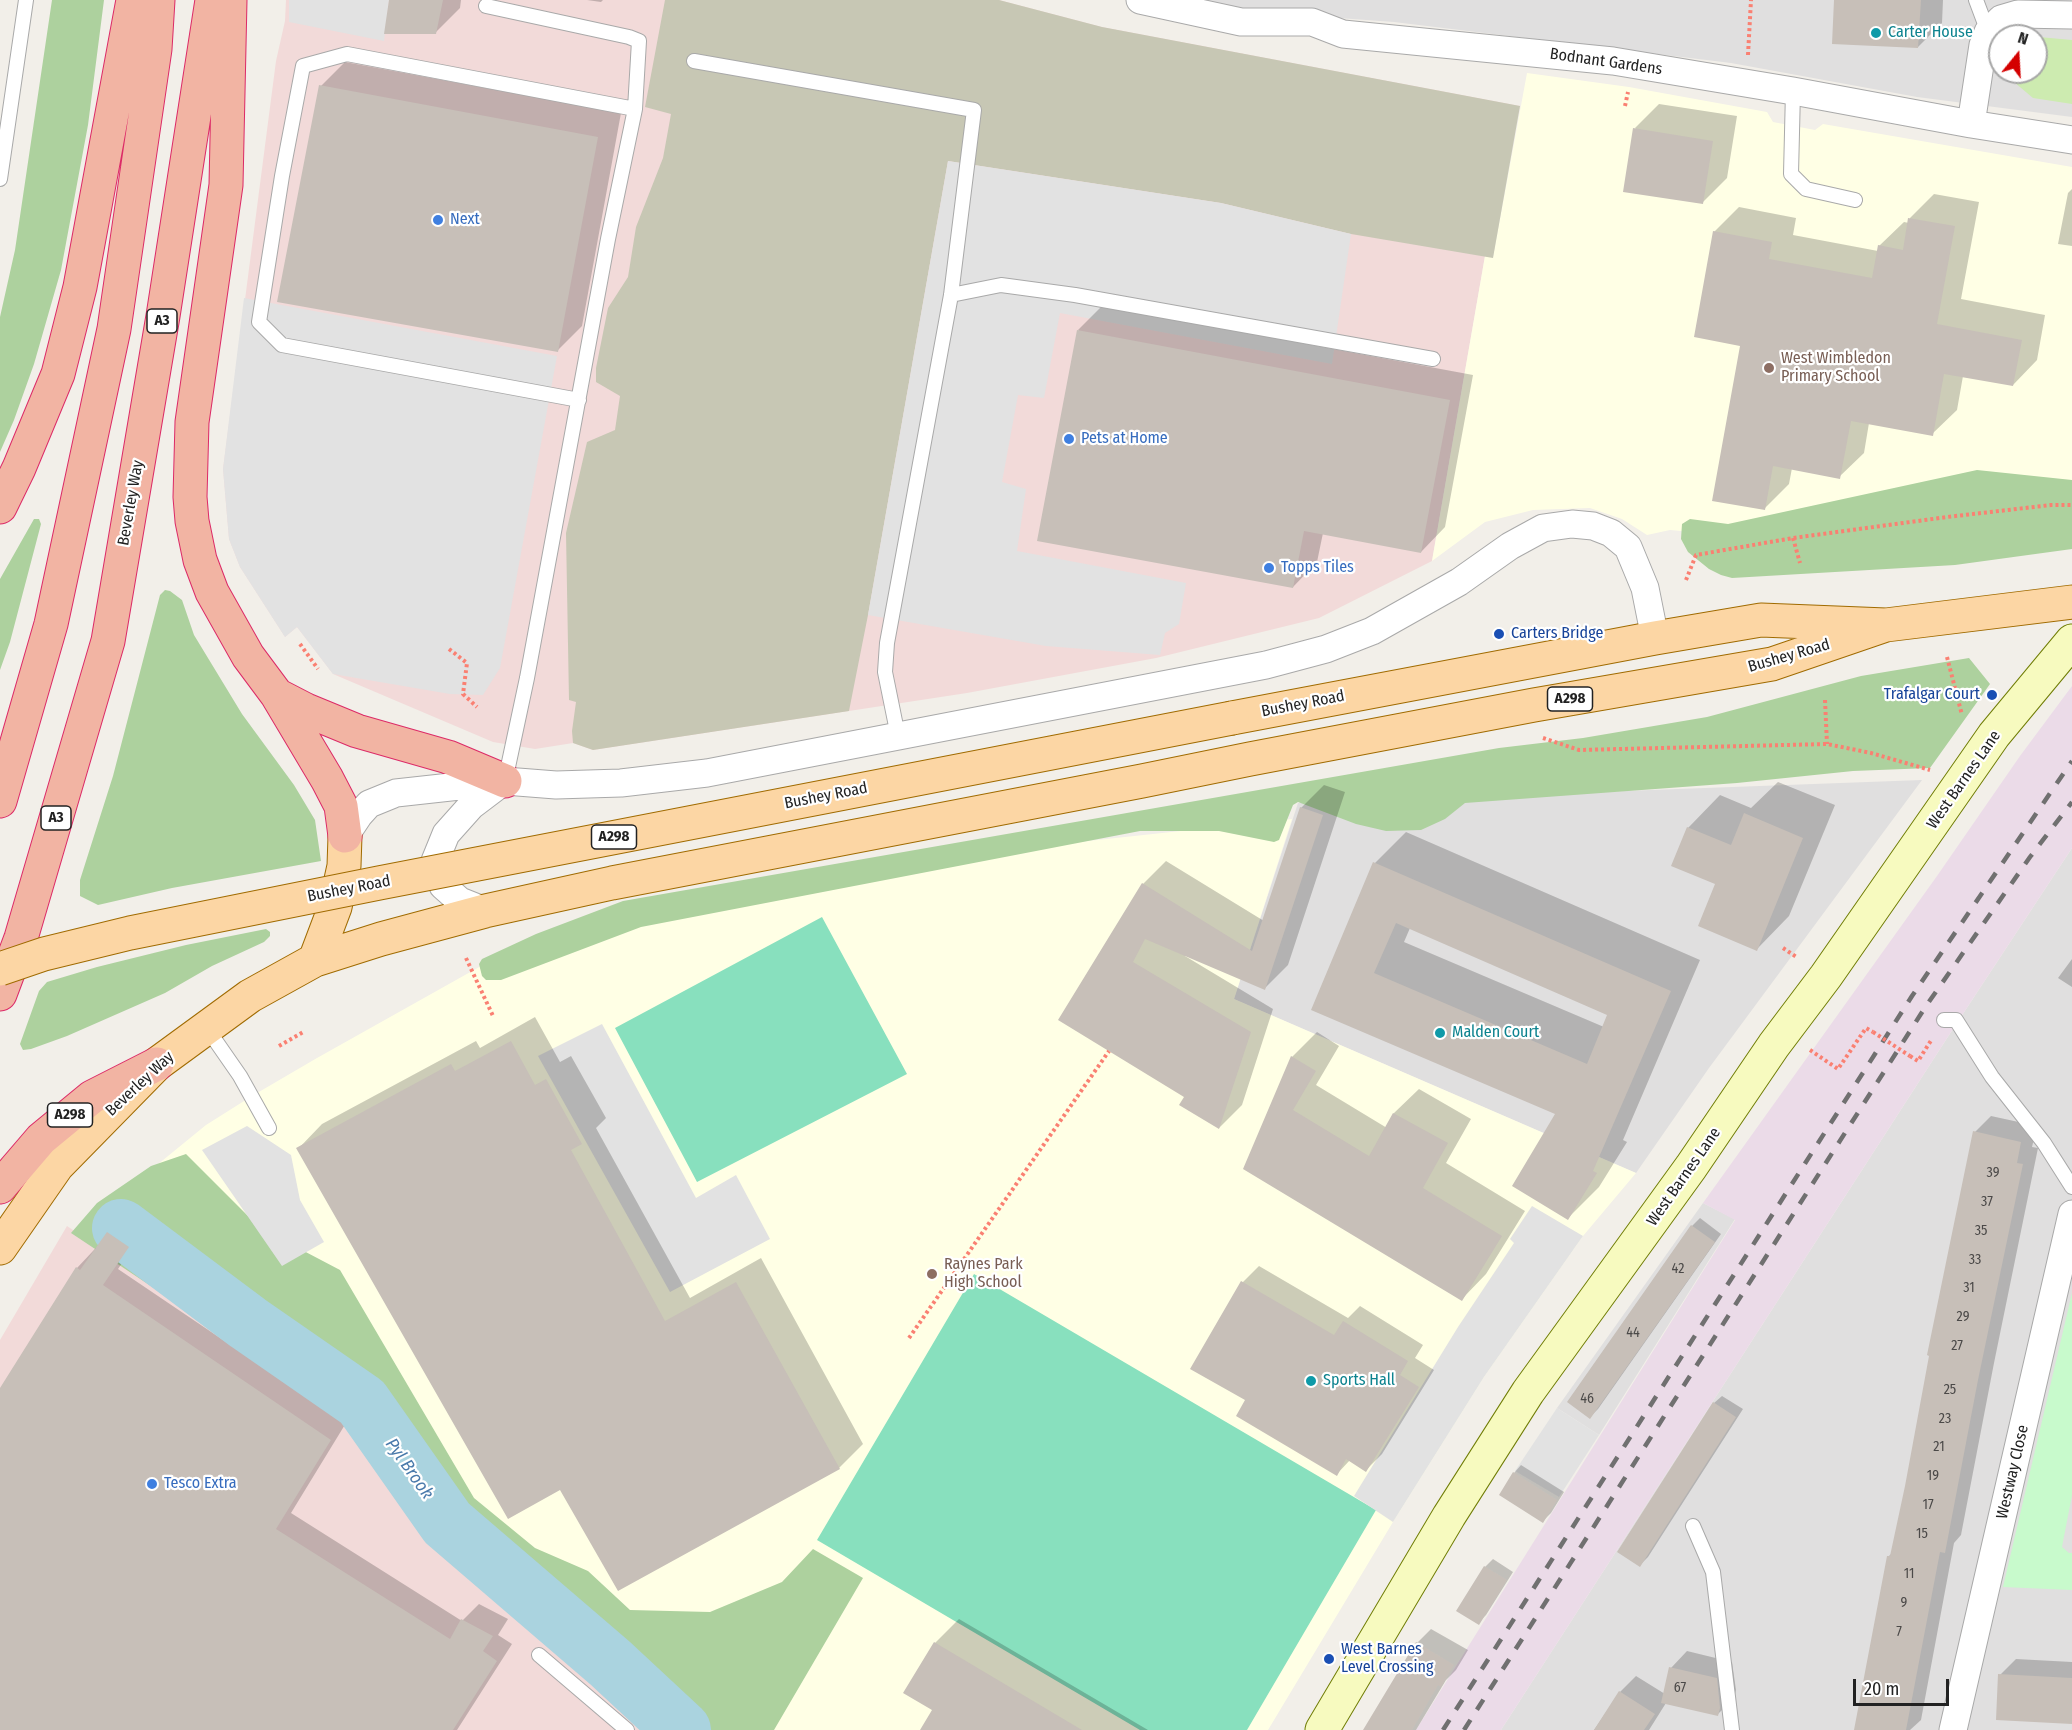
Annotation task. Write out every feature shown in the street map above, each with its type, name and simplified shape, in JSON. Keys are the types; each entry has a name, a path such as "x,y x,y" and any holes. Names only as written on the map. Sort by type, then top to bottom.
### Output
{"highway":[{"path":"0,507 20,468 61,363 80,287 133,0"},
{"path":"0,801 51,624 114,329 155,49 158,0"},
{"name":"Beverley Way","path":"0,994 21,938 108,641 163,316 212,0"},
{"path":"230,0 226,184 192,422 190,497 192,521 200,560 212,592 248,656 277,695 327,779 341,806 345,836"},
{"path":"277,695 357,731 448,757 505,781"},
{"name":"A298","path":"0,1186 41,1139 92,1097 157,1064"}],"main road":[{"name":"Bushey Road","path":"0,969 44,954 130,933 378,883 1655,638 1761,620 1886,625 2072,602"},
{"name":"Bushey Road","path":"315,960 381,939 485,911 612,884 1534,705 1772,664 1886,625"},
{"name":"West Barnes Lane","path":"1322,1730 1449,1516 1528,1392 1691,1167 1774,1045 1826,976 1994,735 2072,641"},
{"path":"315,960 335,907 344,866 345,836"},
{"name":"Beverley Way","path":"0,1248 57,1166 157,1064 250,996 315,960"}],"street":[{"name":"Bodnant Gardens","path":"1140,0 1241,22 1312,11 1342,34 1613,61 2072,140"},
{"path":"1997,24 2018,14 2072,15"},
{"path":"1971,124 1983,45 1988,32"},
{"path":"345,836 369,804 396,793 505,781 556,785 621,783 706,773 1266,665 1326,649 1391,622 1459,582 1510,546 1543,528 1572,524 1593,526 1611,533 1628,547 1644,588 1655,638"},
{"path":"485,911 460,901 443,886 435,861 446,834 471,806 505,781"},
{"name":"Westway Close","path":"1953,1730 2072,1214"}],"lane":[{"path":"0,179 26,0"},
{"path":"1976,0 1988,32"},
{"path":"486,6 639,41 634,109 527,678 505,781"},
{"path":"579,400 282,345 259,322 286,154 303,66 347,54 634,109"},
{"path":"694,61 974,110 951,295 887,642 885,672 898,736"},
{"path":"1793,91 1791,174 1806,189 1856,200"},
{"path":"951,295 1001,285 1075,295 1433,359"},
{"path":"1944,1020 1956,1020 1992,1077 2044,1143 2072,1187"},
{"path":"206,1027 240,1076 269,1128"},
{"path":"1693,1526 1713,1572 1732,1730"},
{"path":"539,1655 627,1730"}],"path":[{"path":"1747,83 1751,0"},
{"path":"1686,580 1696,555 1793,538 1947,517 2051,505 2072,506"},
{"path":"1793,538 1800,563"},
{"path":"300,644 318,669"},
{"path":"449,650 467,663 463,694 477,707"},
{"path":"1947,657 1962,715"},
{"path":"1825,700 1827,744"},
{"path":"1533,735 1579,750 1827,744 1871,753 1936,772"},
{"path":"1783,948 1798,958"},
{"path":"466,958 493,1016"},
{"path":"1806,1048 1838,1069 1866,1028 1918,1061 1944,1020"},
{"path":"279,1046 306,1031"},
{"path":"909,1338 1109,1051"}],"shaded area":[{"path":"286,0 999,0 1102,27 1520,106 1485,256 1432,561 1319,618 1156,658 967,693 593,750 573,743 535,749 493,742 333,674 297,627 285,637 240,567 229,539 223,469 276,61 285,21"},
{"path":"289,0 389,0 384,41 289,22"},
{"path":"665,0 999,0 1102,27 1520,106 1493,258 1351,234 1221,203 948,161 849,711 593,750 573,743 572,731 576,702 569,700 566,533 587,442 615,430 620,396 596,382 596,368 608,308 628,277 636,227 663,158 671,114 645,107"},
{"path":"1190,0 2072,0 2072,117 1917,97 1731,63 1394,22 1242,11"},
{"name":"West Wimbledon Primary School","path":"1527,73 1629,87 1767,112 1773,122 1815,130 1823,124 2072,167 2072,485 1727,535 1670,530 1647,535 1622,519 1590,508 1533,510 1485,522 1432,561 1485,256 1493,257"},
{"path":"948,161 1221,203 1351,234 1332,364 1060,313 1044,398 1018,395 1002,482 1026,489 1017,551 1186,583 1179,624 1165,633 1160,655 1046,646 868,615"},
{"path":"244,298 557,356 500,668 483,695 450,694 333,674 297,627 285,637 240,567 229,539 223,469"},
{"path":"2072,686 2072,848 1501,1730 1416,1730 1735,1220 1703,1203"},
{"path":"1922,780 1709,1068 1636,1173 1234,999 1298,803"},
{"name":"Raynes Park High School","path":"1292,819 1234,999 1636,1173 1583,1236 1484,1377 1393,1522 1268,1730 756,1730 468,1501 157,1165 206,1125 252,1096 506,952 921,859"},
{"path":"2072,848 2072,1730 1501,1730 1951,1032"},
{"path":"602,1024 696,1198 736,1175 770,1239 670,1292 538,1056"},
{"path":"247,1126 291,1155 300,1200 324,1242 282,1266 202,1150"},
{"path":"1703,1203 1735,1219 1599,1435 1557,1408"},
{"path":"1532,1206 1583,1236 1484,1377 1393,1522 1354,1496 1458,1327 1514,1243 1510,1239"},
{"name":"Tesco Extra","path":"67,1226 353,1417 599,1661 673,1730 0,1730 0,1340"},
{"path":"1557,1408 1599,1435 1559,1497 1515,1471"}],"green space":[{"path":"52,0 104,0 88,125 61,270 34,364 0,452 0,317 15,250"},
{"path":"2048,38 2072,40 2072,104 2033,98 2016,84 2048,84"},
{"path":"1977,470 2072,480 2072,549 1955,565 1732,578 1709,569 1688,552 1681,539 1682,524 1690,519 1728,524"},
{"path":"34,519 39,519 41,524 10,642 0,670 0,579"},
{"path":"165,590 182,600 194,635 242,714 294,785 315,820 321,861 172,888 98,905 80,896 80,880 113,776 160,595"},
{"path":"1969,658 1990,684 1930,768 1853,771 1737,783 1465,803 1445,819 1421,830 1386,831 1356,824 1298,802 1293,805 1279,840 1274,842 1219,831 1140,831 641,927 501,980 486,980 482,976 479,964 482,959 536,934 623,901 1499,748 1583,738 1707,717 1861,676"},
{"path":"822,917 907,1074 697,1182 615,1028"},
{"path":"266,929 270,932 270,936 264,942 212,966 165,993 67,1036 31,1049 23,1050 20,1044 39,991 47,982 186,945"},
{"path":"186,1154 260,1228 340,1270 474,1498 535,1548 588,1571 630,1610 710,1612 782,1582 813,1549 863,1578 774,1730 669,1730 594,1662 470,1574 351,1419 71,1233 97,1203 151,1166"},
{"path":"974,1274 1376,1510 1247,1730 1140,1730 817,1540"},
{"path":"2072,1293 2072,1495 2062,1547 2072,1553 2072,1590 2003,1587"}],"building":[{"path":"389,0 443,0 436,34 384,34"},
{"name":"Carter House","path":"1834,0 1921,0 1918,48 1832,44"},
{"name":"Next","path":"319,85 598,137 558,352 277,302"},
{"path":"1633,128 1713,141 1703,204 1623,192"},
{"path":"1908,218 1955,226 1937,324 2022,340 2013,386 1944,374 1933,436 1851,421 1840,479 1773,466 1765,510 1712,501 1740,346 1694,337 1713,231 1772,242 1769,259 1872,278 1878,245 1903,250"},
{"path":"1077,330 1450,400 1421,553 1304,531 1293,588 1037,541"},
{"path":"1300,807 1323,815 1265,990 1145,939 1133,962 1251,1032 1219,1129 1179,1105 1184,1097 1058,1020 1142,883 1252,951"},
{"path":"1744,813 1803,838 1757,951 1698,926 1715,884 1671,866 1687,827 1731,845"},
{"path":"1373,862 1671,991 1593,1171 1597,1173 1568,1220 1512,1186 1555,1114 1311,1010","holes":["1396,923 1607,1015 1587,1064 1374,973"]},
{"path":"511,1041 535,1085 546,1079 582,1144 571,1150 665,1321 736,1282 840,1469 618,1591 560,1490 508,1519 296,1148 451,1064 455,1071"},
{"path":"1291,1056 1316,1071 1293,1110 1369,1156 1393,1113 1448,1143 1423,1188 1502,1236 1462,1301 1243,1169"},
{"path":"1973,1131 2021,1142 2017,1163 2023,1164 1945,1553 1940,1552 1906,1730 1854,1730 1887,1556 1890,1556 1905,1486 1929,1356 1927,1355"},
{"path":"1691,1225 1715,1242 1590,1419 1567,1402"},
{"name":"Tesco Extra","path":"107,1232 129,1247 103,1285 331,1440 276,1529 450,1639 461,1619 493,1636 483,1651 497,1661 453,1730 0,1730 0,1388 76,1267 80,1270"},
{"name":"Sports Hall","path":"1241,1281 1334,1335 1343,1321 1408,1361 1400,1375 1419,1387 1366,1472 1346,1459 1337,1476 1236,1416 1245,1400 1190,1369"},
{"path":"1713,1402 1736,1417 1640,1567 1617,1552"},
{"path":"1513,1472 1557,1500 1543,1523 1499,1495"},
{"path":"1484,1566 1507,1580 1479,1625 1456,1611"},
{"path":"934,1642 1082,1730 920,1730 932,1710 903,1693"},
{"path":"1416,1642 1454,1665 1441,1687 1438,1685 1412,1730 1363,1730"},
{"path":"1669,1667 1717,1678 1720,1708 1718,1716 1661,1703"},
{"path":"1998,1674 2072,1678 2072,1724 1996,1720"},
{"path":"1619,1691 1655,1714 1644,1730 1594,1730"}],"waterway":[{"name":"Pyl Brook","path":"121,1228 248,1323 362,1402 447,1523 610,1663 682,1730"}],"railway":[{"path":"1443,1730 1912,996 2072,761"},
{"path":"1464,1730 1926,1006 2030,857 2072,802"}],"place":[{"name":"Carter House","path":"1876,33"},
{"name":"Next","path":"438,220"},
{"name":"West Wimbledon Primary School","path":"1769,368"},
{"name":"Pets at Home","path":"1069,439"},
{"name":"Topps Tiles","path":"1269,568"},
{"name":"Carters Bridge","path":"1499,634"},
{"name":"Trafalgar Court","path":"1992,695"},
{"name":"Malden Court","path":"1440,1033"},
{"name":"Raynes Park High School","path":"932,1274"},
{"name":"Sports Hall","path":"1311,1381"},
{"name":"Tesco Extra","path":"152,1484"},
{"name":"West Barnes Level Crossing","path":"1329,1659"}]}
